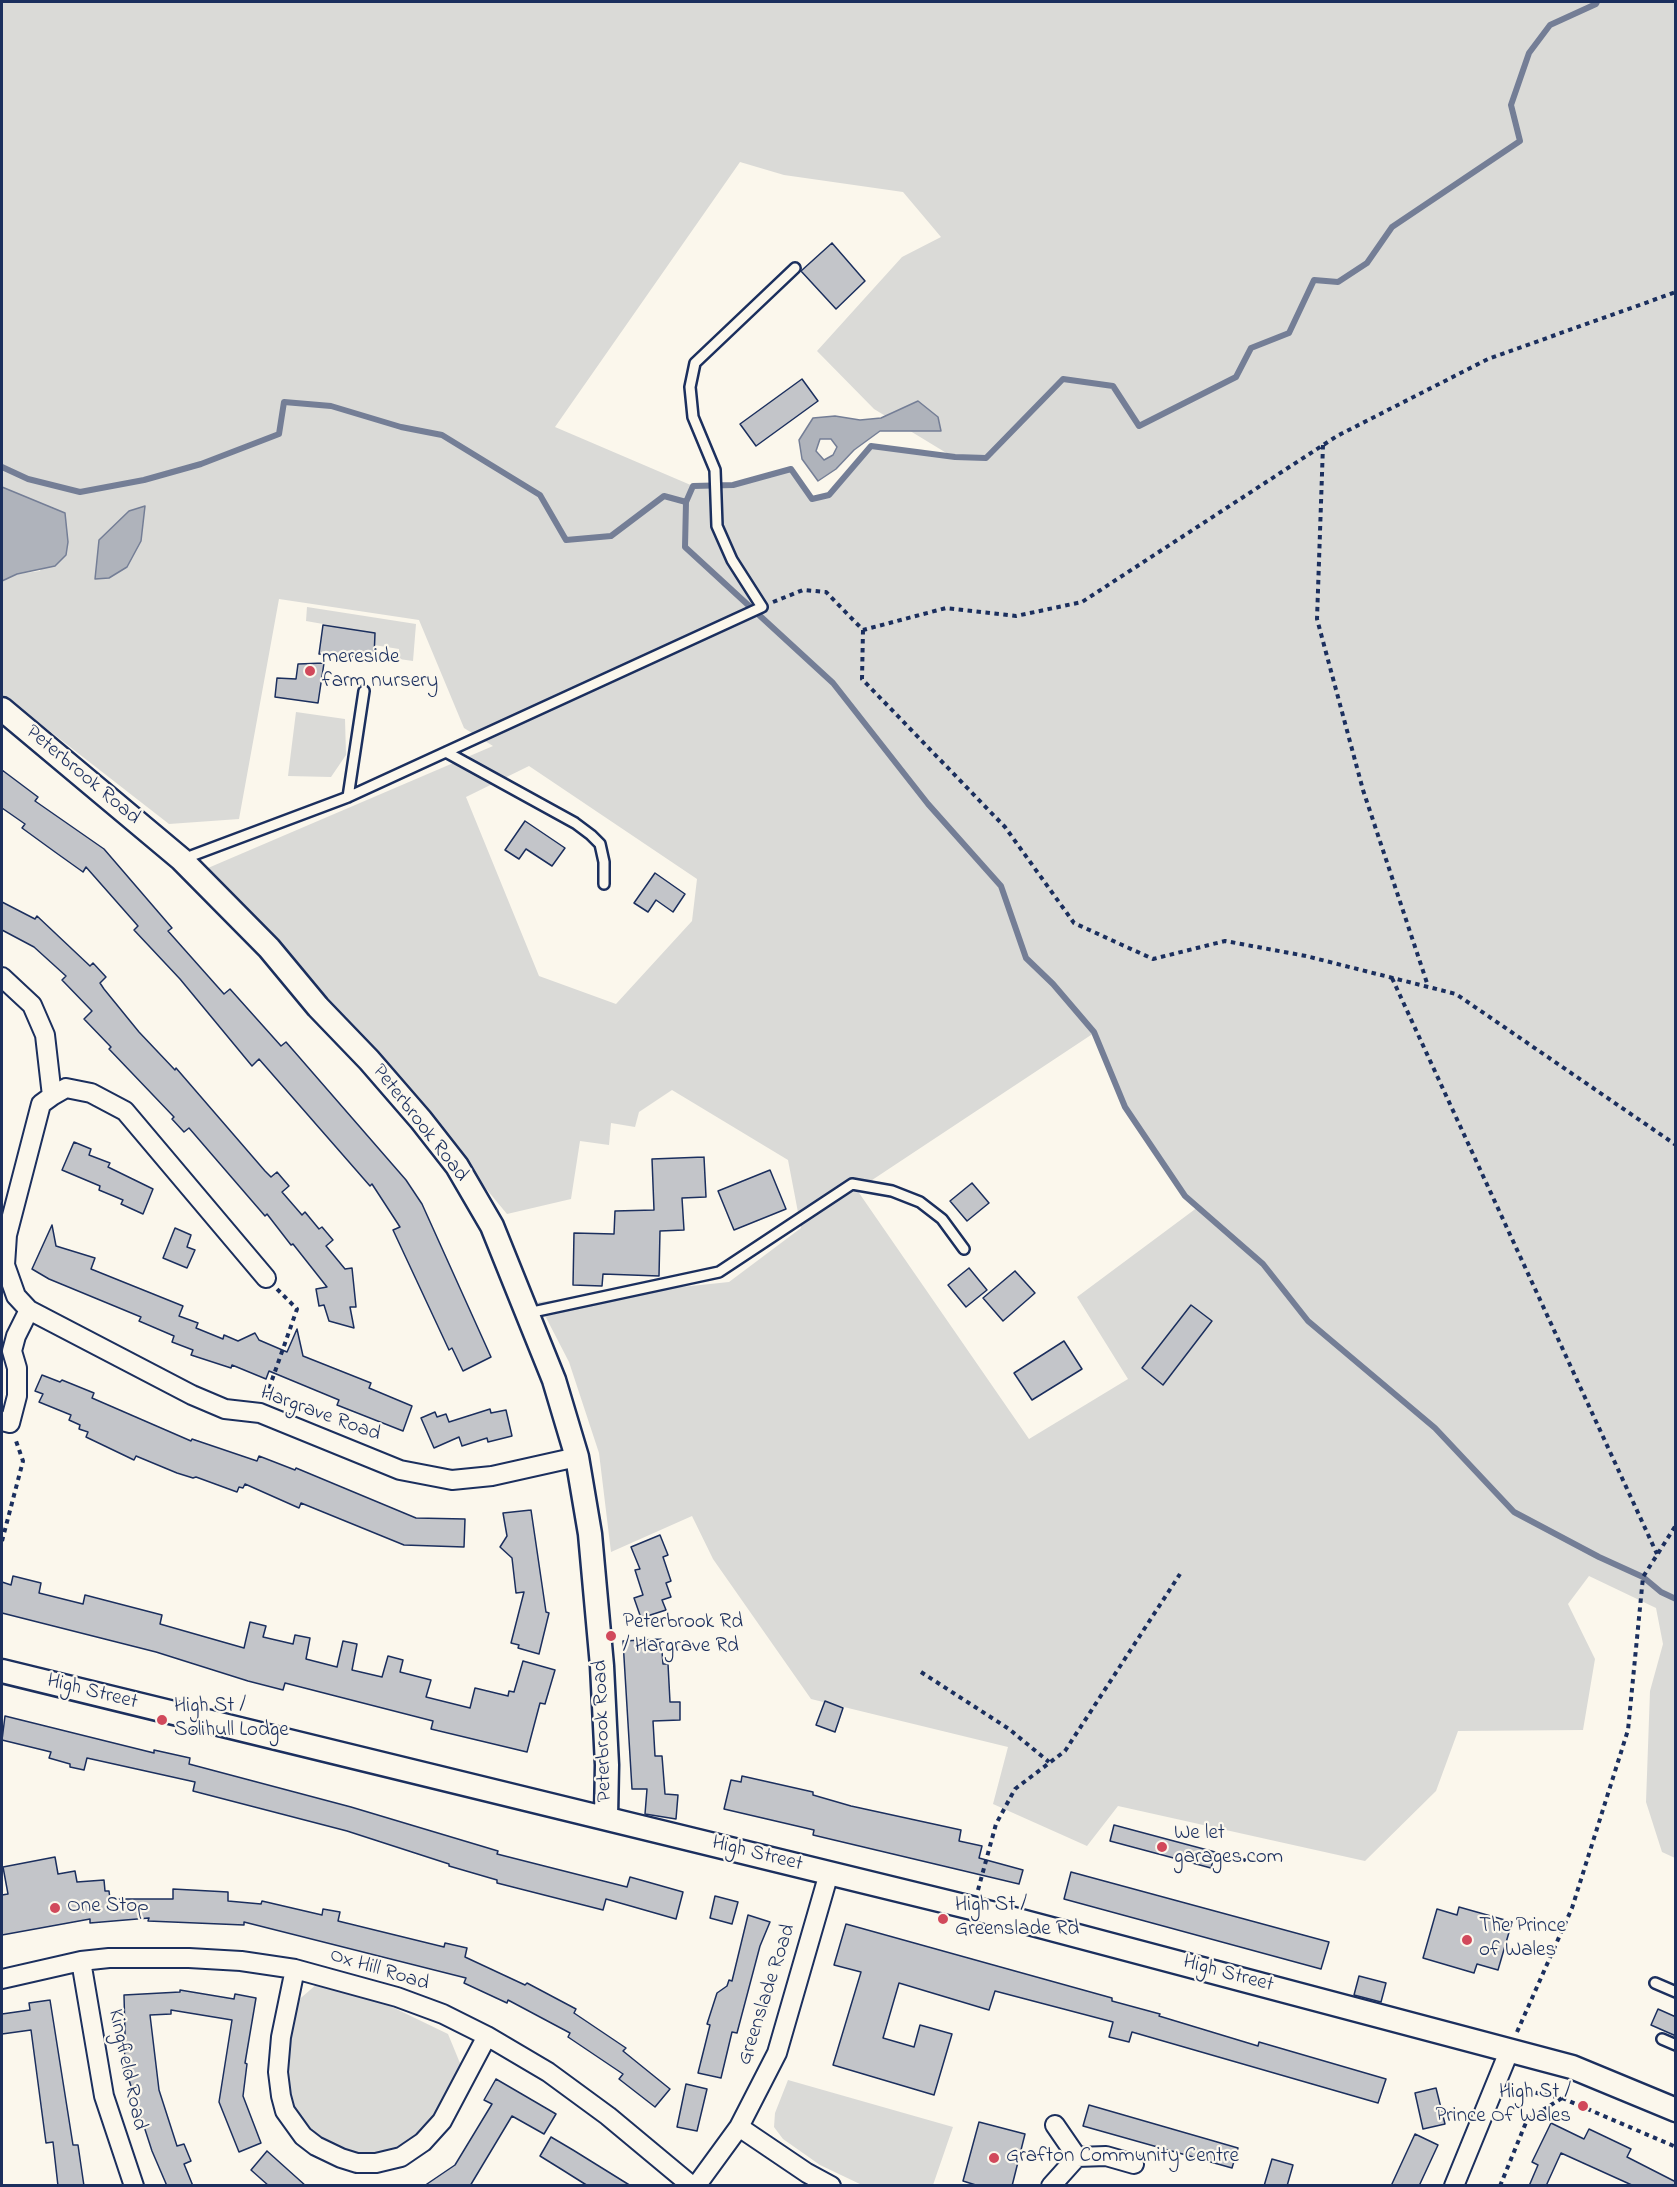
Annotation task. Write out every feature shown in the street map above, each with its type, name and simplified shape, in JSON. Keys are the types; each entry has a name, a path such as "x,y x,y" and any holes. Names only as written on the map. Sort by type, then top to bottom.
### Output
{"street":[{"name":"Peterbrook Road","path":"2,709 181,859 269,948 318,1007 369,1060 457,1166 492,1226 554,1380 577,1457 590,1534 602,1666 607,1765 606,1818"},
{"path":"2,977 32,1005 45,1035 52,1096 66,1088 92,1093 125,1111 266,1278"},
{"name":"Hargrave Road","path":"52,1096 41,1104 7,1235 5,1265 16,1296 30,1310 192,1395 225,1409 260,1413 400,1470 452,1480 492,1476 577,1457"},
{"path":"6,1422 17,1383 12,1351 16,1336 30,1310"},
{"name":"High Street","path":"2,1671 972,1908 1510,2049 1572,2067 1676,2110"},
{"name":"Greenslade Road","path":"694,2186 740,2127 777,2053 829,1873"},
{"name":"Ox Hill Road","path":"2,1979 81,1961 136,1956 189,1958 241,1961 295,1969 397,1997 442,2014 487,2036 548,2072 608,2116 694,2186"},
{"name":"Kingfield Road","path":"81,1961 104,2096 134,2186"},
{"path":"295,1969 281,2037 278,2072 280,2096 285,2111 303,2136 316,2146 340,2158 357,2163 376,2163 401,2157 423,2142 442,2121 487,2036"},
{"path":"1454,2186 1510,2049"},
{"path":"1055,2125 1077,2157"},
{"path":"740,2127 803,2179 831,2186"},
{"path":"1051,2186 1077,2157 1106,2156 1134,2164"}],"lane":[{"path":"181,859 348,797 761,607 732,560 717,526 715,470 693,417 690,387 695,363 795,268"},
{"path":"348,797 364,691"},
{"path":"446,752 575,823 591,835 600,844 604,862 604,884"},
{"path":"528,1313 719,1272 852,1184 892,1191 920,1202 942,1219 964,1249"},
{"path":"1655,1983 1676,1992"},
{"path":"1662,2039 1676,2045"}],"path":[{"path":"863,630 946,608 1016,616 1082,602 1323,445 1488,359 1676,292"},
{"path":"1323,445 1317,619 1363,790 1428,987"},
{"path":"761,607 803,590 826,592 863,630 862,679 1005,827 1074,923 1153,960 1225,941 1306,956 1456,994 1676,1145"},
{"path":"1392,978 1657,1554"},
{"path":"260,1413 297,1309 266,1278"},
{"path":"2,1541 23,1461 6,1422"},
{"path":"1510,2049 1572,1908 1628,1730 1643,1577 1676,1525"},
{"path":"972,1908 996,1824 1015,1789 1065,1751 1180,1574"},
{"path":"921,1672 1009,1729 1049,1762"},
{"path":"1496,2084 1562,2098 1676,2147"},
{"path":"1500,2186 1527,2120 1562,2098"}],"shaded area":[{"path":"2,2 1675,2 1675,1858 1662,1852 1646,1802 1650,1691 1663,1644 1656,1608 1589,1576 1568,1604 1595,1659 1583,1730 1458,1731 1436,1791 1365,1861 1118,1806 1087,1846 993,1804 1008,1747 811,1699 713,1559 692,1516 611,1552 599,1453 569,1362 538,1302 729,1282 801,1228 788,1160 672,1090 639,1112 635,1127 611,1123 609,1145 580,1141 571,1199 507,1214 353,1028 208,868 493,746 464,728 419,620 279,599 239,819 169,824 2,694 2,581 17,574 40,571 64,513 2,487","holes":["740,162 784,175 903,192 941,237 902,257 817,351 874,409 953,457 871,446 829,495 812,499 791,469 733,485 693,486 555,427","529,766 697,879 692,921 616,1004 539,976 466,797","1094,1033 1125,1107 1185,1196 1198,1207 1077,1297 1128,1379 1029,1439 857,1190"]},
{"path":"918,401 938,417 941,431 880,431 854,450 836,469 818,481 802,459 799,440 813,418 835,416 860,420 881,418","holes":["820,439 831,439 837,447 833,455 824,460 816,451"]},
{"path":"2,487 65,513 68,542 66,555 55,566 17,574 2,581"},
{"path":"145,506 141,541 127,567 109,578 95,579 99,540 129,511"},
{"path":"307,607 416,624 413,661 399,659 399,649 374,645 374,633 306,621"},
{"path":"296,712 345,719 346,755 331,777 288,776"},
{"path":"317,1984 388,2005 448,2034 462,2068 434,2121 415,2139 392,2152 361,2155 339,2150 321,2141 306,2127 295,2108 289,2093 288,2070 295,2003"},
{"path":"788,2080 953,2127 933,2185 862,2185 820,2165 783,2139 774,2127 775,2113"}],"building":[{"path":"832,243 865,281 836,309 801,271"},
{"path":"802,379 818,401 756,446 740,424"},
{"path":"323,625 375,633 374,658 319,654"},
{"path":"324,663 318,703 275,697 277,678 296,679 298,664"},
{"path":"2,770 38,797 35,801 104,849 172,928 168,931 224,994 230,989 281,1046 286,1042 406,1180 422,1204 491,1357 463,1371 452,1348 449,1350 393,1230 400,1227 372,1184 370,1186 259,1059 252,1066 180,979 134,930 138,926 86,867 83,872 22,828 25,824 2,808"},
{"path":"525,821 565,848 552,866 526,849 519,859 505,850"},
{"path":"655,873 685,894 673,912 656,900 648,912 634,903"},
{"path":"2,902 35,919 37,916 90,966 93,963 106,977 100,983 104,989 139,1032 175,1070 176,1068 265,1171 271,1177 277,1172 289,1186 282,1192 302,1215 305,1212 319,1229 322,1227 333,1240 326,1246 345,1269 352,1268 356,1307 350,1307 354,1328 329,1321 324,1305 319,1306 316,1289 327,1287 267,1214 265,1216 189,1128 184,1132 172,1119 174,1117 109,1049 111,1047 84,1019 92,1011 62,980 66,976 34,947 2,930"},
{"path":"74,1142 91,1149 89,1155 110,1163 108,1167 153,1189 143,1214 121,1204 123,1200 99,1190 100,1186 62,1170"},
{"path":"704,1157 706,1197 682,1198 684,1230 660,1231 659,1276 603,1274 602,1286 573,1285 574,1233 614,1234 615,1211 654,1210 652,1159"},
{"path":"770,1170 786,1209 734,1230 718,1191"},
{"path":"972,1183 989,1203 967,1221 950,1201"},
{"path":"52,1225 56,1246 95,1258 91,1269 183,1306 179,1316 198,1323 196,1328 223,1339 224,1335 238,1341 255,1333 259,1340 287,1352 297,1329 303,1356 371,1383 369,1388 412,1406 403,1431 337,1405 339,1400 269,1371 266,1379 232,1365 231,1368 191,1355 193,1350 172,1342 174,1336 139,1321 141,1317 49,1279 32,1269"},
{"path":"175,1228 191,1235 187,1247 195,1250 187,1268 163,1258"},
{"path":"969,1268 987,1290 966,1307 948,1285"},
{"path":"1015,1271 1035,1293 1003,1321 983,1298"},
{"path":"1191,1305 1212,1321 1163,1385 1142,1368"},
{"path":"1064,1341 1082,1369 1032,1400 1014,1373"},
{"path":"42,1375 60,1382 62,1380 94,1393 92,1398 191,1441 192,1439 257,1461 259,1456 295,1470 296,1468 416,1518 465,1519 464,1547 404,1545 301,1503 299,1508 245,1484 243,1488 239,1487 237,1492 196,1477 177,1473 136,1456 134,1460 86,1437 88,1432 79,1429 80,1425 69,1420 71,1415 39,1402 43,1394 35,1391"},
{"path":"490,1409 491,1413 506,1410 512,1436 488,1442 487,1438 462,1446 459,1437 434,1448 421,1418 435,1412 437,1417 446,1414 449,1422"},
{"path":"531,1510 546,1612 549,1613 539,1654 518,1648 519,1645 511,1643 524,1592 516,1593 512,1558 500,1547 507,1536 503,1513"},
{"path":"660,1535 668,1555 663,1557 671,1581 666,1583 671,1597 662,1600 666,1610 641,1618 634,1598 643,1595 635,1570 640,1569 631,1547"},
{"path":"13,1576 41,1583 39,1593 83,1604 85,1595 162,1615 160,1624 244,1648 250,1622 266,1626 263,1637 293,1644 295,1635 310,1638 306,1659 337,1667 343,1641 357,1644 352,1670 382,1677 388,1656 403,1660 400,1672 431,1680 426,1697 470,1708 475,1688 508,1696 509,1691 514,1692 523,1661 555,1670 545,1704 540,1703 527,1752 431,1729 433,1721 285,1683 283,1690 156,1652 2,1613 2,1582 11,1585"},
{"path":"661,1639 663,1664 668,1664 670,1702 680,1702 680,1720 653,1721 655,1756 662,1756 665,1794 678,1795 676,1819 645,1814 647,1789 632,1789 623,1641"},
{"path":"825,1701 843,1708 835,1732 816,1725"},
{"path":"5,1716 154,1753 154,1750 190,1758 189,1764 351,1807 498,1851 497,1854 627,1887 630,1877 683,1892 676,1919 606,1899 603,1910 497,1883 497,1880 347,1831 193,1791 195,1782 87,1758 84,1770 70,1767 70,1764 49,1758 51,1752 2,1740"},
{"path":"742,1776 813,1792 813,1795 851,1806 961,1830 959,1841 982,1846 979,1858 1023,1870 1019,1884 813,1835 814,1830 724,1809 731,1780 741,1782"},
{"name":"We let garages.com","path":"1114,1825 1215,1852 1211,1868 1110,1841"},
{"path":"55,1857 58,1874 75,1871 77,1882 104,1880 105,1891 109,1891 110,1899 173,1899 173,1889 228,1892 228,1901 261,1904 262,1901 322,1915 323,1909 340,1912 338,1921 444,1947 445,1943 467,1948 465,1957 525,1985 527,1983 576,2009 574,2013 626,2048 623,2051 670,2089 655,2107 619,2079 623,2074 568,2037 570,2033 508,2000 507,2003 464,1983 466,1978 244,1922 244,1925 148,1921 149,1918 90,1923 90,1919 2,1935 2,1895 8,1894 3,1867"},
{"path":"1071,1872 1329,1942 1321,1969 1064,1899"},
{"path":"715,1896 738,1902 732,1924 710,1918"},
{"name":"The Prince of Wales","path":"1459,1907 1512,1922 1498,1970 1477,1964 1474,1973 1423,1958 1437,1909 1457,1915"},
{"path":"748,1915 770,1922 760,1946 737,2033 732,2032 721,2078 698,2073 710,2025 707,2024 717,1993 727,1986 729,1980 732,1981"},
{"path":"846,1924 1112,1998 1112,2001 1258,2046 1259,2042 1386,2079 1378,2103 1132,2032 1129,2042 1109,2037 1113,2022 995,1991 989,2010 899,1983 883,2038 914,2047 920,2025 952,2034 934,2095 833,2065 861,1972 834,1965"},
{"path":"1359,1976 1386,1983 1381,2002 1354,1995"},
{"path":"180,1990 234,1999 235,1994 256,1998 245,2063 247,2064 243,2096 261,2143 239,2152 219,2102 232,2020 171,2010 171,2014 150,2015 159,2090 177,2146 184,2144 191,2161 184,2164 193,2186 167,2186 152,2151 128,2077 122,2035 125,2034 124,1995 180,1992"},
{"path":"50,2000 73,2145 78,2145 84,2186 58,2186 53,2142 46,2143 31,2030 2,2034 2,2014 30,2010 29,2003"},
{"path":"1658,2009 1676,2017 1676,2036 1651,2025"},
{"path":"496,2079 556,2114 544,2134 512,2116 470,2186 424,2186 455,2165 492,2104 484,2100"},
{"path":"686,2084 707,2089 697,2131 677,2127"},
{"path":"1436,2088 1445,2124 1423,2129 1415,2093"},
{"path":"1089,2105 1238,2148 1232,2168 1083,2126"},
{"name":"Grafton Community Centre","path":"979,2122 1025,2134 1012,2186 979,2186 963,2181"},
{"path":"1551,2123 1584,2139 1589,2129 1631,2149 1627,2157 1676,2182 1676,2186 1634,2186 1561,2153 1546,2186 1529,2186 1538,2165 1532,2162"},
{"path":"1415,2134 1438,2145 1419,2186 1391,2186"},
{"path":"551,2137 631,2186 588,2186 540,2156"},
{"path":"267,2151 306,2186 269,2186 251,2170"},
{"path":"1272,2159 1293,2165 1287,2186 1264,2186"}],"waterway":[{"path":"1597,2 1550,25 1529,53 1511,105 1520,141 1392,227 1367,263 1338,282 1314,280 1289,333 1251,348 1236,377 1139,426 1113,386 1063,379 986,458 955,457 871,446 829,495 812,499 791,469 733,485 693,486 686,502 685,547 833,683 928,804 1001,886 1026,958 1053,984 1094,1032 1125,1107 1185,1196 1263,1264 1308,1321 1435,1428 1514,1512 1599,1557 1643,1577 1661,1592 1676,1599"},
{"path":"2,467 28,479 80,492 144,480 201,464 279,434 284,402 331,406 401,427 442,435 540,495 566,540 611,536 664,496 686,502"}],"place":[{"name":"mereside farm nursery","path":"310,671"},
{"name":"Peterbrook Rd / Hargrave Rd","path":"611,1636"},
{"name":"High St / Solihull Lodge","path":"162,1720"},
{"name":"We let garages.com","path":"1162,1847"},
{"name":"One Stop","path":"55,1908"},
{"name":"High St / Greenslade Rd","path":"943,1919"},
{"name":"The Prince of Wales","path":"1467,1940"},
{"name":"High St / Prince Of Wales","path":"1583,2106"},
{"name":"Grafton Community Centre","path":"994,2158"}]}
